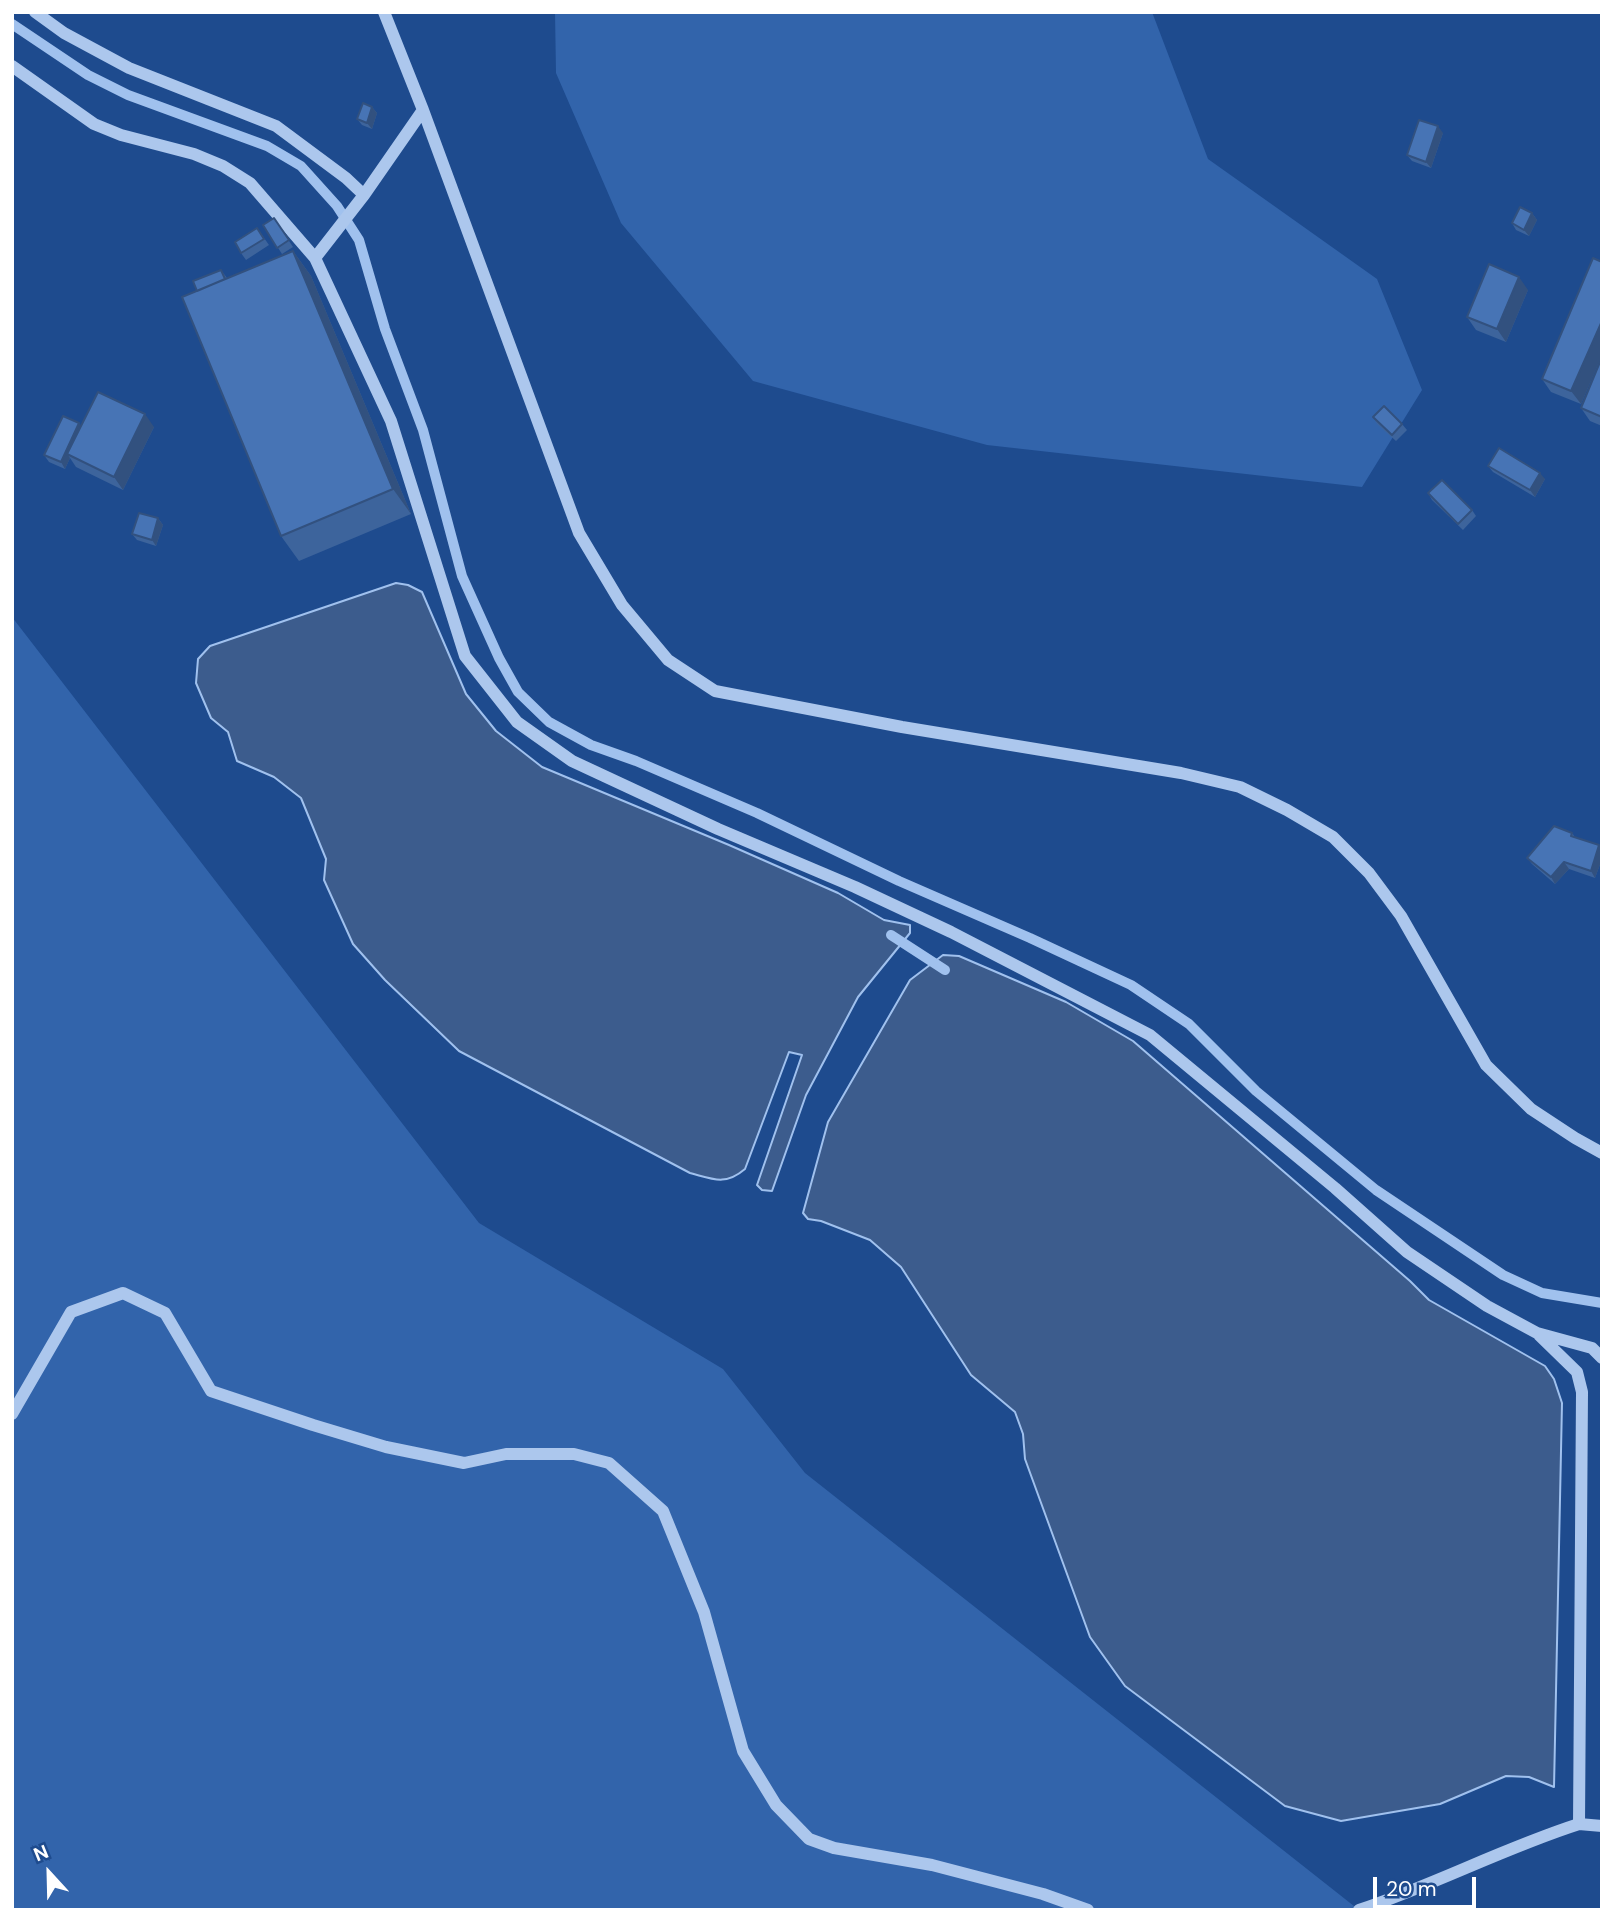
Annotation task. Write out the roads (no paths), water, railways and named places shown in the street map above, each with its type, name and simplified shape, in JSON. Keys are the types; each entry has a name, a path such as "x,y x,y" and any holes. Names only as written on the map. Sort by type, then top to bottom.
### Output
{"street":[{"path":"35,12 64,33 129,68 276,126 346,178 360,200"},
{"path":"384,12 423,110 579,533 622,605 668,660 715,691 902,727 1181,773 1240,787 1287,810 1333,837 1369,873 1401,916 1486,1065 1531,1109 1602,1153"},
{"path":"12,66 94,124 121,135 194,153 241,177 250,183 315,258 391,421 465,656 517,722 572,761 951,932 1150,1035 1335,1188 1407,1252 1487,1306 1537,1333 1592,1348 1602,1359"},
{"path":"315,258 360,200 423,110"},
{"path":"12,1414 71,1312 123,1293 165,1313 211,1391 386,1447 464,1463 506,1454 574,1454 609,1464 663,1511 704,1612 743,1751 776,1805 808,1839 834,1848 932,1865 1043,1894 1087,1910"},
{"path":"1537,1333 1577,1372 1582,1392 1579,1824"},
{"path":"1359,1910 1404,1894 1540,1836 1579,1824 1602,1826"}],"waterway":[{"path":"12,24 88,75 128,95 267,146 301,166 337,206 359,240 385,329 423,430 462,576 499,658 518,692 549,722 591,745 636,761 757,813 899,881 1131,985 1189,1024 1256,1091 1376,1190 1503,1275 1542,1293 1602,1303"},
{"path":"891,935 945,970"}]}
